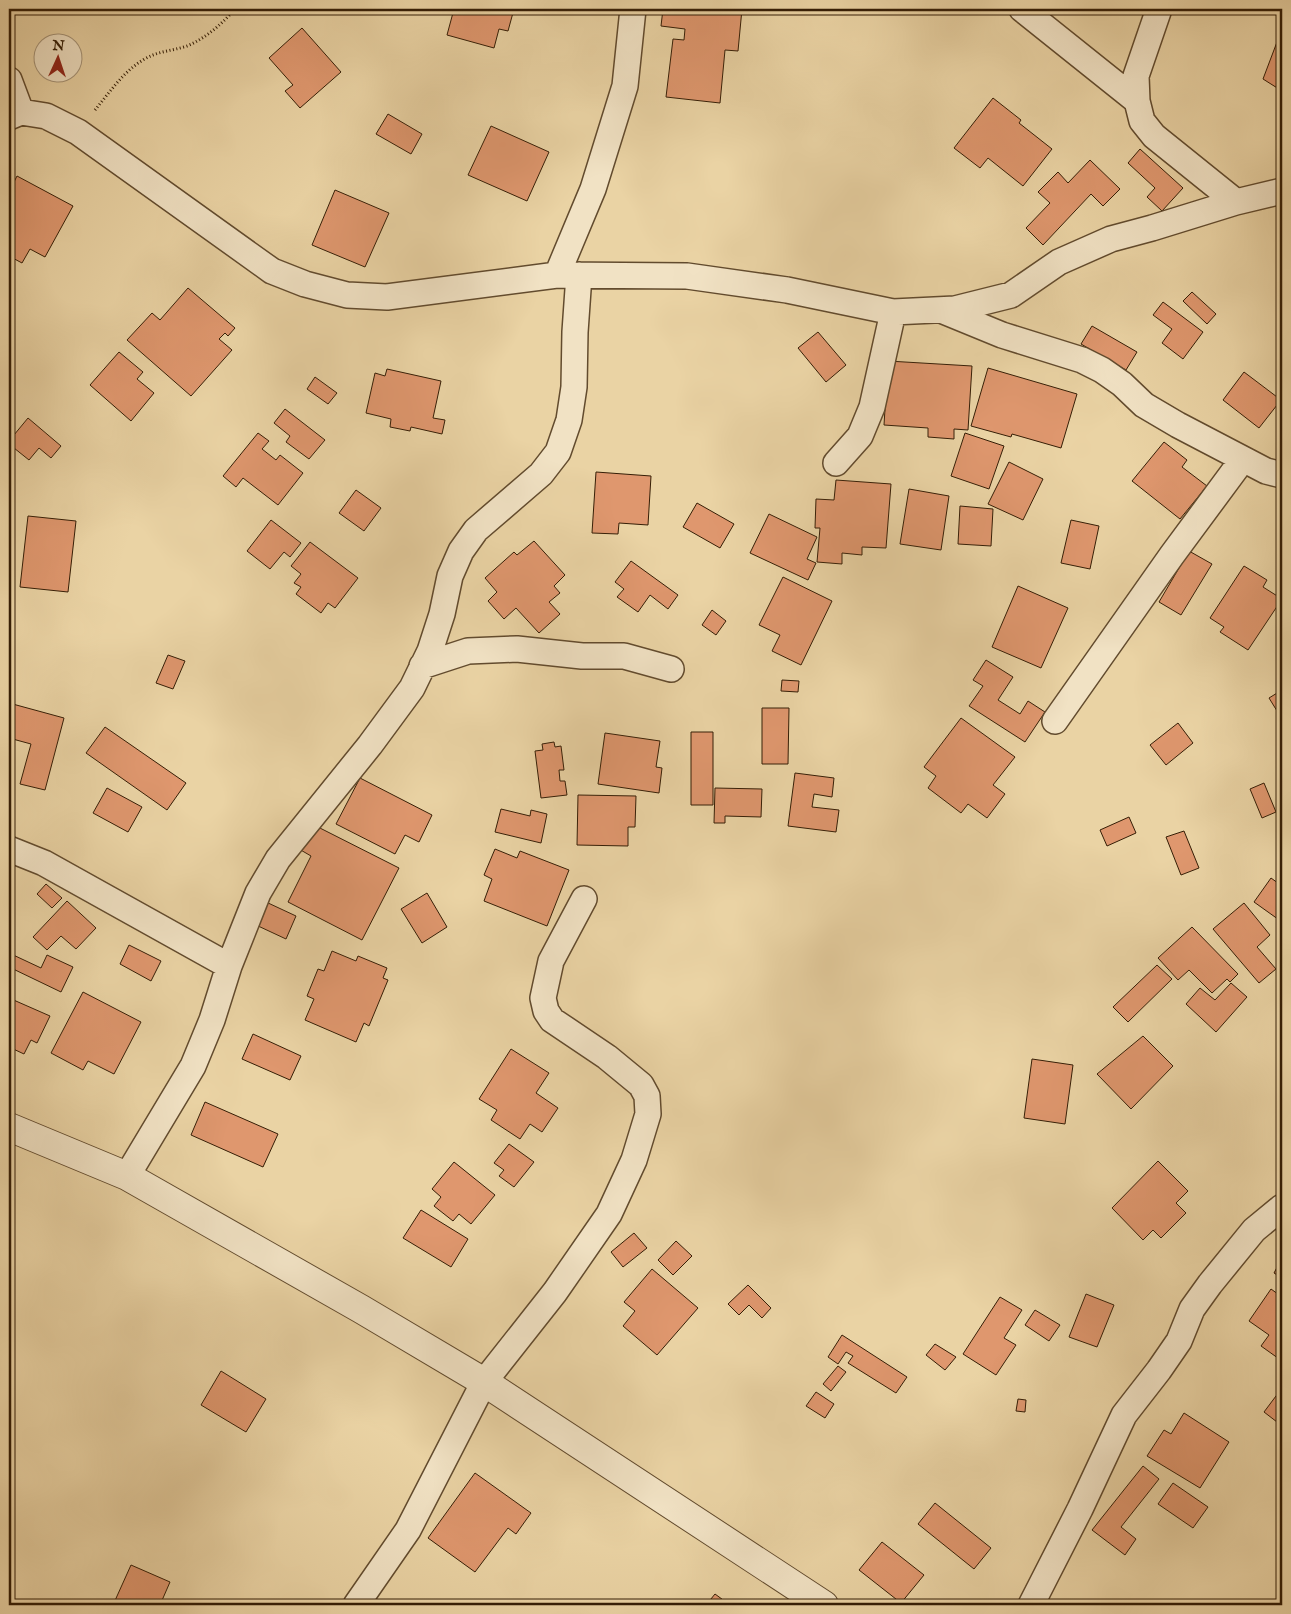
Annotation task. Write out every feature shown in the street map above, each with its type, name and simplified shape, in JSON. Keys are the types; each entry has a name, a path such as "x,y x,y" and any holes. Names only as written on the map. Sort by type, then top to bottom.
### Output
{"street":[{"path":"127,1176 193,1066 212,1020 229,966 258,892 278,859 370,746 412,688 442,614 450,576 461,551 476,530 541,474 558,452 569,420 574,387 575,332 568,275 625,86 633,9"},
{"path":"1022,9 1137,101"},
{"path":"1159,9 1136,76 1137,101 1142,121 1154,136 1236,202"},
{"path":"9,80 15,114 46,116 78,132 272,271 305,284 347,294 388,297 568,275 686,276 787,290 893,312 955,309 1011,294 1059,262 1111,239 1236,202 1282,191"},
{"path":"941,310 1002,335 1082,360 1102,370 1122,384 1144,405 1178,425 1266,471 1282,475"},
{"path":"836,464 860,436 872,407 893,312"},
{"path":"1055,721 1172,555 1243,459"},
{"path":"422,666 468,651 517,649 582,656 624,656 671,669"},
{"path":"9,849 44,863 229,966"},
{"path":"356,1605 408,1530 484,1382 555,1292 609,1214 634,1160 648,1114 647,1096 641,1085 607,1057 552,1020 546,1011 543,998 550,961 584,899"},
{"path":"9,1127 127,1176 309,1279 484,1382 824,1605"},
{"path":"1031,1605 1080,1509 1124,1416 1179,1341 1192,1309 1210,1284 1254,1230 1282,1207"}],"path":[{"path":"78,132 129,71 143,60 161,51 186,46 204,37 223,23 235,9"}],"building":[{"path":"454,9 514,9 508,31 499,29 494,48 447,35"},
{"path":"663,9 742,9 738,51 725,50 720,103 666,97 673,39 684,40 685,29 661,26"},
{"path":"302,28 341,72 300,108 285,91 293,85 269,58"},
{"path":"1277,42 1282,44 1282,91 1263,79"},
{"path":"993,98 1021,120 1019,123 1052,149 1023,186 988,158 980,168 954,148"},
{"path":"388,114 422,134 411,154 376,134"},
{"path":"491,126 549,152 527,201 468,175"},
{"path":"1140,149 1183,188 1162,211 1147,197 1155,188 1128,163"},
{"path":"1090,160 1120,189 1103,206 1091,194 1043,245 1026,228 1050,203 1038,192 1058,172 1068,183"},
{"path":"17,176 73,206 45,257 30,249 22,263 9,256 9,192"},
{"path":"335,190 389,213 365,267 312,245"},
{"path":"188,288 235,328 228,336 225,333 219,339 232,350 191,396 127,340 152,313 160,320"},
{"path":"1192,292 1216,314 1207,324 1183,301"},
{"path":"1163,302 1203,332 1183,359 1162,343 1172,329 1153,315"},
{"path":"1092,326 1137,352 1126,370 1081,344"},
{"path":"818,332 846,365 826,382 798,348"},
{"path":"119,352 143,372 137,379 154,393 131,421 90,385"},
{"path":"888,361 972,366 968,430 954,429 954,439 928,437 928,428 884,425"},
{"path":"988,368 1077,394 1061,448 1012,434 1011,437 971,426"},
{"path":"387,369 441,381 433,418 445,420 442,434 411,427 410,431 390,427 391,419 366,413 375,373 385,376"},
{"path":"1244,372 1281,400 1259,428 1223,400"},
{"path":"315,377 337,393 328,404 307,389"},
{"path":"285,409 325,440 309,459 286,442 290,436 274,423"},
{"path":"28,418 61,446 51,458 39,448 29,460 9,444 9,441"},
{"path":"258,433 269,441 262,449 276,460 280,455 303,473 278,505 243,478 236,487 223,476"},
{"path":"965,433 1004,446 989,489 951,476"},
{"path":"1164,442 1187,460 1182,467 1207,486 1180,519 1132,481"},
{"path":"1009,462 1043,479 1023,520 988,504"},
{"path":"596,472 651,476 648,525 619,523 618,534 592,533"},
{"path":"836,480 891,484 886,548 862,547 862,555 842,553 842,564 817,562 820,528 815,528 816,499 834,500"},
{"path":"909,489 949,496 941,550 900,544"},
{"path":"356,490 381,508 364,531 339,513"},
{"path":"697,503 734,524 720,548 683,527"},
{"path":"960,506 993,509 991,546 958,544"},
{"path":"769,514 817,537 807,559 816,563 808,580 750,553"},
{"path":"28,516 76,521 68,592 20,587"},
{"path":"271,520 301,543 290,557 284,552 270,569 247,551"},
{"path":"1071,520 1099,526 1090,569 1061,563"},
{"path":"534,541 565,575 554,586 560,593 549,602 560,614 539,633 516,608 504,619 488,601 497,592 485,578 514,552 517,555"},
{"path":"310,542 358,578 335,608 328,603 321,613 296,594 301,587 294,583 301,574 291,566"},
{"path":"1189,551 1212,564 1181,615 1159,602"},
{"path":"631,561 678,595 668,609 650,595 638,612 617,597 624,589 615,582"},
{"path":"1244,566 1267,580 1263,587 1282,599 1248,650 1220,632 1224,627 1210,618"},
{"path":"783,577 832,601 801,665 772,651 780,635 759,625"},
{"path":"1018,586 1068,608 1041,668 992,647"},
{"path":"712,610 726,621 716,635 702,625"},
{"path":"168,655 185,661 173,689 156,683"},
{"path":"986,660 1013,677 998,700 1020,714 1028,701 1045,712 1025,742 969,706 983,686 973,680"},
{"path":"782,680 799,681 798,692 781,691"},
{"path":"1282,690 1282,719 1269,698"},
{"path":"9,703 64,718 45,790 20,784 31,744 9,738"},
{"path":"762,708 789,708 788,764 762,764"},
{"path":"961,718 1015,757 993,785 1005,794 987,818 968,804 961,813 928,788 936,776 924,767"},
{"path":"1178,723 1193,743 1166,765 1150,745"},
{"path":"105,727 186,783 167,810 86,753"},
{"path":"691,732 713,732 713,805 691,805"},
{"path":"605,733 660,741 656,767 662,768 659,793 598,784"},
{"path":"554,742 555,747 561,746 564,770 559,770 560,781 565,781 567,795 541,798 535,751 543,750 542,744"},
{"path":"795,773 834,778 832,797 814,794 812,807 839,810 836,832 788,826"},
{"path":"360,778 432,815 419,842 405,835 395,854 336,824"},
{"path":"1264,783 1276,812 1262,818 1250,789"},
{"path":"107,788 142,807 128,832 93,813"},
{"path":"715,788 762,789 761,817 725,816 725,823 714,823"},
{"path":"578,795 636,796 635,827 628,827 628,846 577,845"},
{"path":"501,809 530,816 531,810 547,814 541,843 495,832"},
{"path":"1129,817 1136,833 1107,846 1100,830"},
{"path":"312,824 399,868 362,940 288,902 311,856 299,849"},
{"path":"1184,831 1199,868 1181,875 1166,837"},
{"path":"495,849 517,858 520,851 569,870 547,926 484,901 492,879 484,875"},
{"path":"1271,878 1282,886 1282,922 1254,902"},
{"path":"46,884 62,898 52,908 37,894"},
{"path":"427,893 447,927 422,943 401,909"},
{"path":"67,901 96,928 76,949 61,936 47,950 33,937"},
{"path":"266,902 296,916 286,939 256,925"},
{"path":"1244,903 1270,935 1257,947 1276,969 1259,983 1213,929"},
{"path":"1192,927 1238,974 1230,982 1227,979 1212,993 1189,970 1178,980 1158,958"},
{"path":"129,945 161,961 151,981 120,964"},
{"path":"332,951 356,961 358,956 387,968 383,978 388,980 369,1026 364,1023 356,1042 305,1020 314,999 307,996 318,969 324,971"},
{"path":"9,953 41,968 47,955 73,967 61,992 9,967"},
{"path":"1157,965 1172,979 1128,1022 1113,1007"},
{"path":"1231,983 1247,997 1216,1032 1186,1004 1200,988 1215,1000"},
{"path":"83,992 141,1022 114,1074 88,1061 83,1070 51,1053"},
{"path":"9,998 50,1016 37,1043 31,1040 24,1054 9,1047"},
{"path":"253,1034 301,1056 290,1080 242,1059"},
{"path":"1143,1036 1173,1066 1131,1109 1097,1074"},
{"path":"511,1049 549,1073 536,1093 558,1108 542,1132 530,1124 520,1139 491,1120 497,1110 479,1099"},
{"path":"1032,1059 1073,1065 1065,1124 1024,1118"},
{"path":"205,1102 278,1134 263,1167 191,1135"},
{"path":"509,1144 534,1162 514,1187 499,1176 504,1170 494,1163"},
{"path":"1158,1161 1188,1191 1176,1203 1186,1213 1161,1238 1153,1230 1143,1240 1112,1208"},
{"path":"454,1162 495,1195 471,1224 459,1214 453,1221 434,1206 441,1197 432,1189"},
{"path":"421,1210 468,1239 451,1267 403,1238"},
{"path":"634,1233 647,1248 623,1267 611,1252"},
{"path":"676,1241 692,1256 673,1275 658,1260"},
{"path":"1282,1258 1282,1278 1274,1273"},
{"path":"652,1269 698,1308 657,1355 623,1326 635,1311 624,1302"},
{"path":"748,1285 771,1308 762,1318 749,1305 739,1315 728,1304"},
{"path":"1271,1289 1282,1297 1282,1361 1261,1346 1269,1335 1249,1321"},
{"path":"1086,1294 1114,1305 1097,1347 1069,1337"},
{"path":"1000,1297 1022,1310 1004,1338 1016,1345 996,1375 963,1354"},
{"path":"1035,1310 1060,1325 1049,1341 1025,1325"},
{"path":"842,1335 907,1377 896,1393 848,1363 853,1356 846,1352 838,1364 828,1357"},
{"path":"935,1344 956,1357 945,1370 926,1355"},
{"path":"838,1366 846,1372 831,1391 823,1384"},
{"path":"221,1371 266,1399 246,1432 201,1405"},
{"path":"1282,1388 1282,1416 1277,1422 1264,1412"},
{"path":"816,1392 834,1404 825,1418 806,1406"},
{"path":"1018,1399 1026,1400 1025,1412 1016,1411"},
{"path":"1184,1413 1229,1442 1200,1488 1147,1456 1164,1430 1171,1434"},
{"path":"1143,1466 1159,1479 1121,1527 1136,1539 1125,1555 1092,1530"},
{"path":"475,1473 531,1513 516,1534 508,1528 475,1572 428,1538"},
{"path":"1173,1483 1208,1507 1193,1528 1158,1504"},
{"path":"935,1503 991,1548 974,1569 918,1524"},
{"path":"882,1542 924,1575 901,1603 859,1570"},
{"path":"131,1565 170,1582 160,1605 113,1605"},
{"path":"715,1594 730,1605 706,1605"}]}
